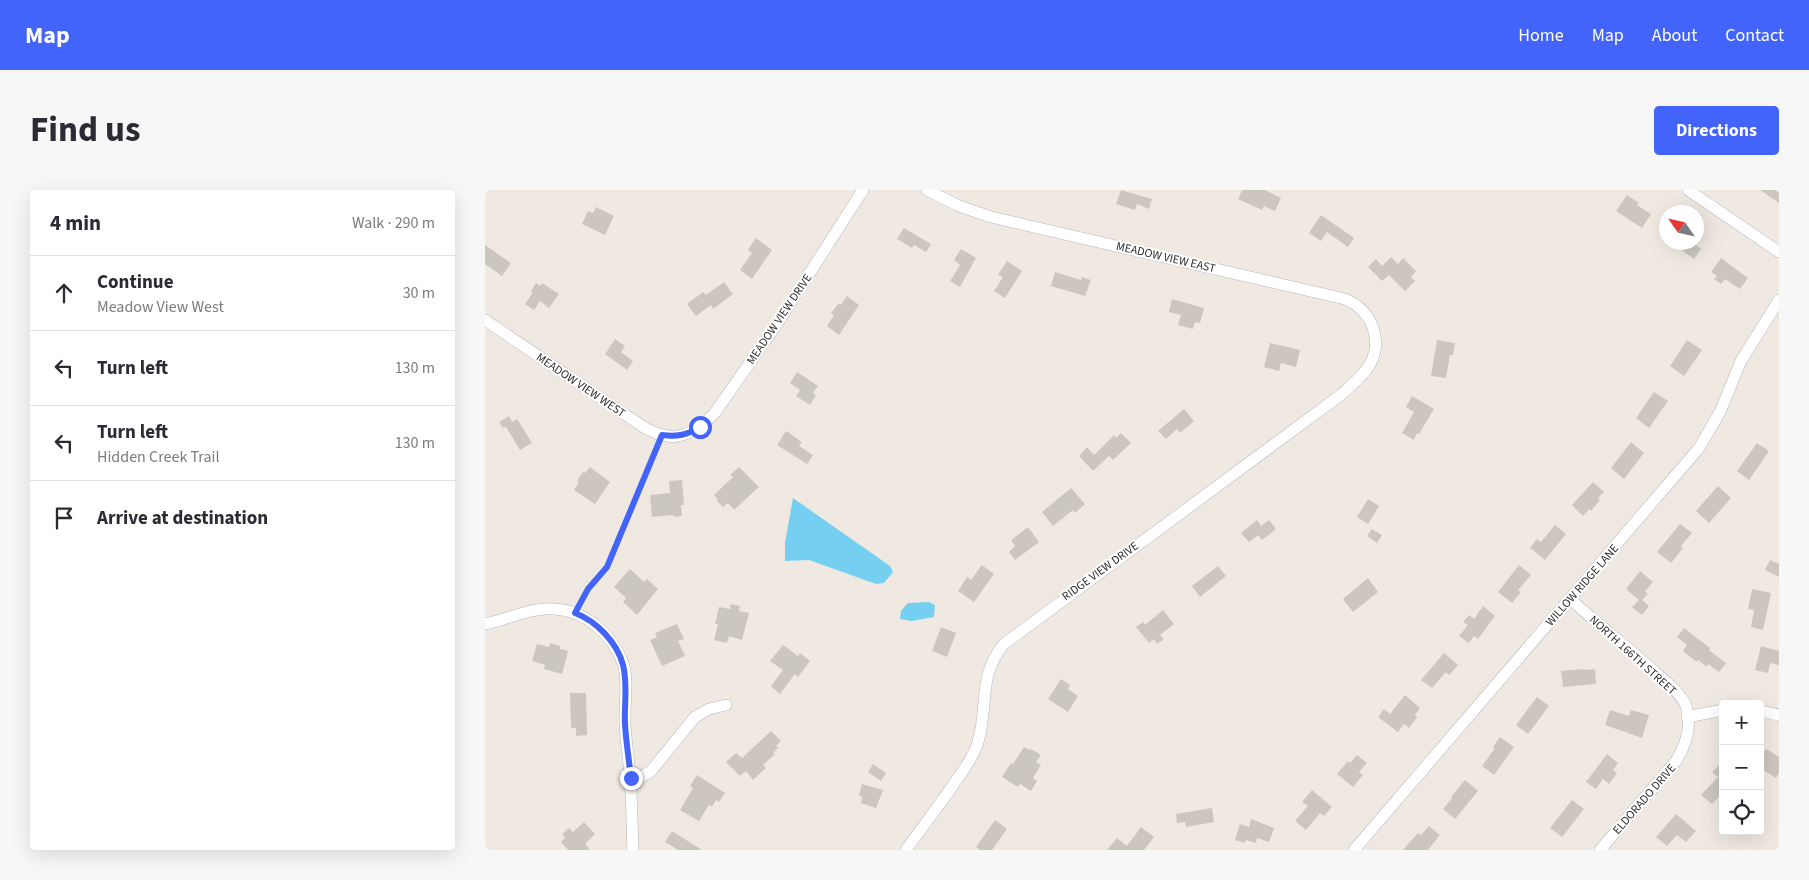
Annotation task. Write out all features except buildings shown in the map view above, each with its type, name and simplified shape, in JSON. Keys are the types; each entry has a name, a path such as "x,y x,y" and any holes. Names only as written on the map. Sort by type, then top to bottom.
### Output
{"street":[{"name":"MEADOW VIEW DRIVE","path":"682,435 693,431 706,422 724,401 777,324 863,190"},
{"name":"MEADOW VIEW EAST","path":"927,190 959,206 991,217 1345,299 1361,309 1369,317 1375,332 1375,352"},
{"path":"1688,190 1779,252"},
{"name":"WILLOW RIDGE LANE","path":"1354,850 1699,448 1720,412 1741,361 1779,300"},
{"name":"MEADOW VIEW WEST","path":"485,320 645,428 662,435 682,435"},
{"name":"RIDGE VIEW DRIVE","path":"906,850 972,756 981,730 986,678 991,664 1004,644 1342,394 1356,382 1367,368 1375,352"},
{"name":"NORTH 166TH STREET","path":"1570,600 1681,697 1686,706 1687,717"},
{"path":"485,624 541,608 557,609 585,617 601,629 614,646 623,665 625,680 625,724 631,778 633,850"},
{"path":"631,778 643,776 651,771 695,717 709,709 726,705"},
{"path":"1687,717 1719,711"},
{"path":"1764,712 1779,715"},
{"name":"ELDORADO DRIVE","path":"1600,850 1677,761 1683,750 1688,728 1687,717"}],"path":[{"path":"575,613 588,589 607,567 662,435"}],"water":[{"path":"793,498 890,566 893,572 884,583 876,584 809,560 785,561 785,543"},
{"path":"929,602 935,605 934,617 912,621 900,619 901,611 908,603"}],"route":[{"path":"631,778 625,724 623,665 614,646 601,629 585,617 575,613 588,589 607,567 617,547 662,435 674,436 685,434 700,427"}]}
